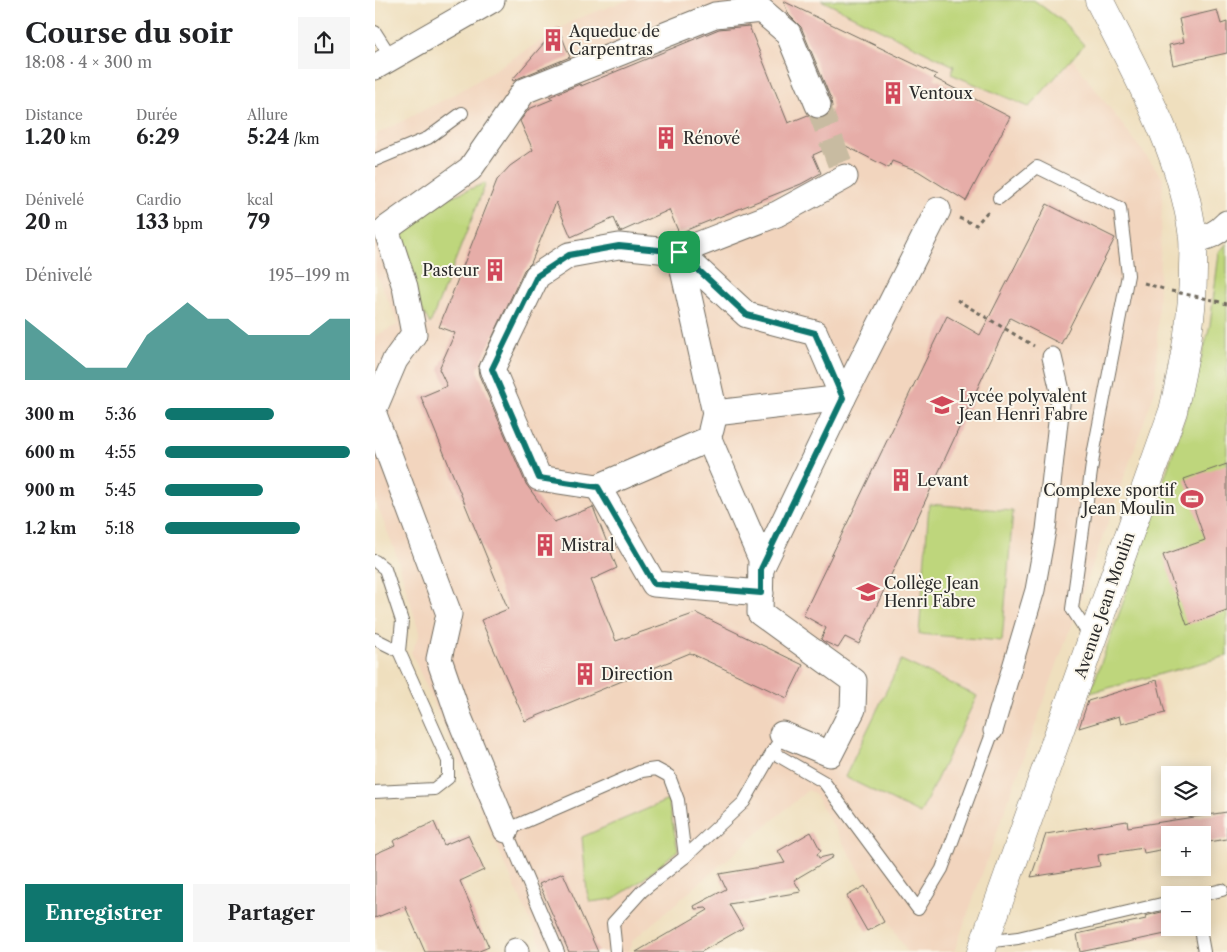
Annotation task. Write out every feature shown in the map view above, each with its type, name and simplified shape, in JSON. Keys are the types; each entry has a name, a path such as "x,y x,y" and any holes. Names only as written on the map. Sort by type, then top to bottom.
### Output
{"main road":[{"name":"Avenue Jean Moulin","path":"983,947 1173,411 1183,368 1190,323 1193,240 1186,198 1172,152 1100,0"}],"street":[{"path":"383,62 492,0"},
{"path":"375,407 395,360 414,334 405,287 386,229 470,170 524,91 715,15 761,10 788,33 818,105"},
{"path":"709,439 598,487 539,478 492,369 537,276 569,255 619,246 679,252 777,214 845,177"},
{"path":"761,581 843,398 938,210"},
{"path":"1193,240 1206,238 1218,232 1227,223"},
{"path":"679,252 747,315 815,333 843,398"},
{"path":"679,252 715,413 709,439 761,559 760,613 854,681 853,709 830,754 777,743"},
{"path":"993,731 1035,590 1046,530 1061,395 1052,357"},
{"path":"715,413 843,398"},
{"path":"375,417 449,614 439,659 459,717 506,830"},
{"path":"598,487 654,584 761,581"}],"lane":[{"path":"375,32 383,62"},
{"path":"375,160 428,138 462,113"},
{"path":"999,198 1037,167 1119,208 1127,278 1095,450 1072,609 1092,640"},
{"path":"375,561 385,570 402,621 399,651 448,761 448,778 434,789 375,792"},
{"path":"375,639 399,651"},
{"path":"616,952 613,923 642,891 685,857 744,802 777,743 824,782 918,909 942,869 993,731"},
{"path":"558,952 506,830 642,771 656,769 669,776 678,800 685,857"},
{"path":"1211,893 1223,890"},
{"path":"983,947 1161,904"},
{"path":"1201,936 1204,952"}],"path":[{"path":"938,210 976,225 999,198"},
{"path":"1127,278 1227,304"},
{"path":"957,300 1052,357"}],"shaded area":[{"path":"628,0 1027,0 1163,178 1155,391 954,952 907,952 814,793 808,790 633,940 628,952 544,952 411,652 420,634 395,551 375,500 375,336 399,324 375,272 375,135 459,92 576,19"}],"green space":[{"path":"821,0 1034,0 1064,23 1084,45 1029,107 951,74 954,66"},
{"path":"486,183 430,324 420,306 398,243 403,223 452,196"},
{"name":"Complexe sportif Jean Moulin","path":"1227,243 1227,656 1090,693 1123,603 1192,395 1210,325 1219,253"},
{"path":"929,504 1013,511 1002,641 919,634"},
{"path":"901,660 977,696 920,814 845,777"},
{"path":"668,800 678,850 641,881 613,899 590,902 587,892 582,837"}],"building":[{"path":"783,1 937,75 934,78 1010,117 966,201 918,171 892,161 889,168 840,143 813,155 821,173 801,184 679,233 669,210 620,232 614,218 571,237 556,202 531,263 524,270 478,368 479,375 526,484 554,522 593,507 617,568 591,580 616,641 696,613 803,665 787,698 690,653 525,721 481,620 508,609 421,397 447,386 439,369 455,333 439,327 497,180 510,166 533,150 520,121 529,109 553,99 549,97 580,84 581,86 719,29 749,26 788,123 808,115 817,119 829,114 832,107 831,99 801,27 789,15"},
{"path":"1217,10 1221,24 1227,22 1227,53 1173,65 1169,45 1184,42 1179,19"},
{"path":"558,27 570,57 514,81 512,80"},
{"name":"Levant","path":"1047,204 1115,238 1061,344 1010,318 859,644 845,637 838,648 823,641 821,639 826,628 803,615 947,316 980,335"},
{"path":"1227,464 1227,611 1187,625 1163,555 1205,540 1184,479"},
{"path":"1157,680 1165,713 1121,724 1119,716 1079,728 1088,701"},
{"path":"1227,812 1227,839 1211,842 1211,826 1161,826 1161,850 1144,853 1143,848 1098,855 1100,866 1031,877 1046,834 1127,821 1128,827 1211,816 1211,814"},
{"path":"434,822 444,845 468,835 484,870 460,881 489,947 477,952 425,952 405,906 375,918 375,854 395,845 393,841"},
{"path":"811,832 821,851 817,854 819,858 832,855 833,857 794,880 801,892 729,904 743,928 701,952 636,952 708,910 706,908 695,909 694,906 726,889 719,874 785,863 778,851"},
{"path":"563,873 598,952 569,952 539,884"},
{"path":"865,886 884,922 867,931 847,896"},
{"path":"1161,912 1161,935 1080,952 1077,934 1146,919 1145,916"}],"tunnel":[{"path":"818,105 845,177"}],"place":[{"name":"Aqueduc de Carpentras","path":"553,40"},
{"name":"Ventoux","path":"893,93"},
{"name":"Rénové","path":"666,138"},
{"name":"Pasteur","path":"495,270"},
{"name":"Lycée polyvalent Jean Henri Fabre","path":"942,405"},
{"name":"Levant","path":"901,480"},
{"name":"Complexe sportif Jean Moulin","path":"1192,499"},
{"name":"Mistral","path":"545,545"},
{"name":"Collège Jean Henri Fabre","path":"868,592"},
{"name":"Direction","path":"585,674"}],"route":[{"path":"619,246 679,252 747,315 815,333 843,398 761,569 761,593 654,584 598,487 539,478 492,369 537,276 569,255 619,246"}]}
